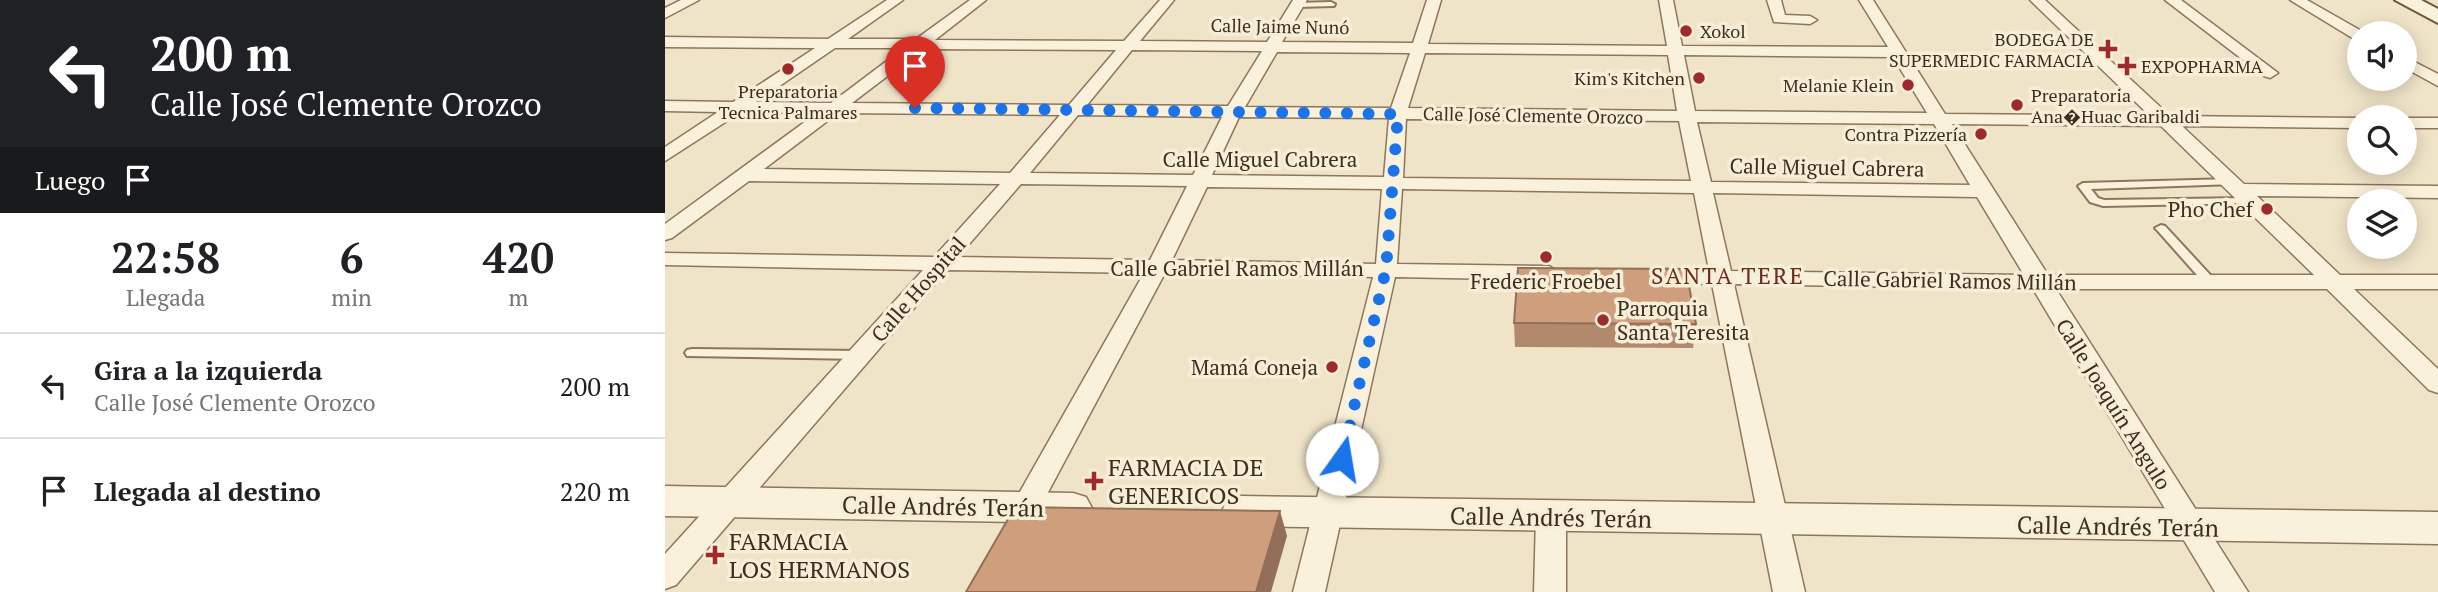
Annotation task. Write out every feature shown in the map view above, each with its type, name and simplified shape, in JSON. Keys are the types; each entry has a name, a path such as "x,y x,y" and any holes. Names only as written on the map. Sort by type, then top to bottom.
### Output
{"main road":[{"path":"2405,0 2438,17"}],"street":[{"path":"665,14 692,0"},
{"path":"665,155 896,0"},
{"path":"665,234 979,0"},
{"name":"Calle Hospital","path":"665,576 1014,180 1167,0"},
{"path":"1309,592 1386,269 1398,114 1434,0"},
{"path":"1667,0 1687,117 1789,592"},
{"path":"1774,0 1779,19 1810,20"},
{"name":"Calle Joaquín Angulo","path":"1866,0 1937,119 2232,592"},
{"path":"2037,0 2334,281 2438,384"},
{"path":"2172,0 2270,73"},
{"path":"2297,0 2347,29"},
{"path":"1005,544 1158,268 1197,181 1233,111 1298,2"},
{"name":"Calle Jaime Nunó","path":"665,42 1895,51"},
{"path":"2417,69 2438,81"},
{"name":"Calle José Clemente Orozco","path":"665,106 2347,122"},
{"path":"2417,123 2438,123"},
{"name":"Calle Miguel Cabrera","path":"746,175 1983,191"},
{"path":"2240,191 2438,192"},
{"name":"Calle Gabriel Ramos Millán","path":"665,259 1574,274"},
{"name":"Calle Gabriel Ramos Millán","path":"1641,275 2038,282 2438,282"},
{"name":"Calle Andrés Terán","path":"665,501 1109,509"},
{"name":"Calle Andrés Terán","path":"1205,511 2191,527 2438,528"},
{"path":"1550,592 1551,517"}],"lane":[{"path":"1298,2 1331,4"},
{"path":"2083,186 2240,191 2103,202 2094,200 2083,186"},
{"path":"2161,228 2209,281"},
{"path":"692,353 860,355"}],"building":[{"path":"1518,268 1686,269 1696,324 1514,323"},
{"path":"1015,507 1280,511 1256,592 966,592"}],"place":[{"name":"Xokol","path":"1686,31"},
{"name":"BODEGA DE SUPERMEDIC FARMACIA","path":"2108,49"},
{"name":"EXPOPHARMA","path":"2127,66"},
{"name":"Preparatoria Tecnica Palmares","path":"788,69"},
{"name":"Kim's Kitchen","path":"1699,78"},
{"name":"Melanie Klein","path":"1908,85"},
{"name":"Preparatoria Ana�Huac Garibaldi","path":"2017,105"},
{"name":"Contra Pizzería","path":"1981,134"},
{"name":"Pho Chef","path":"2267,209"},
{"name":"Frederic Froebel","path":"1546,257"},
{"name":"Parroquia Santa Teresita","path":"1603,320"},
{"name":"Mamá Coneja","path":"1332,367"},
{"name":"FARMACIA DE GENERICOS","path":"1094,481"},
{"name":"FARMACIA LOS HERMANOS","path":"715,555"}],"district":[{"name":"SANTA TERE","path":"1728,275"}],"route":[{"path":"915,108 1398,114 1386,269 1342,459"}]}
